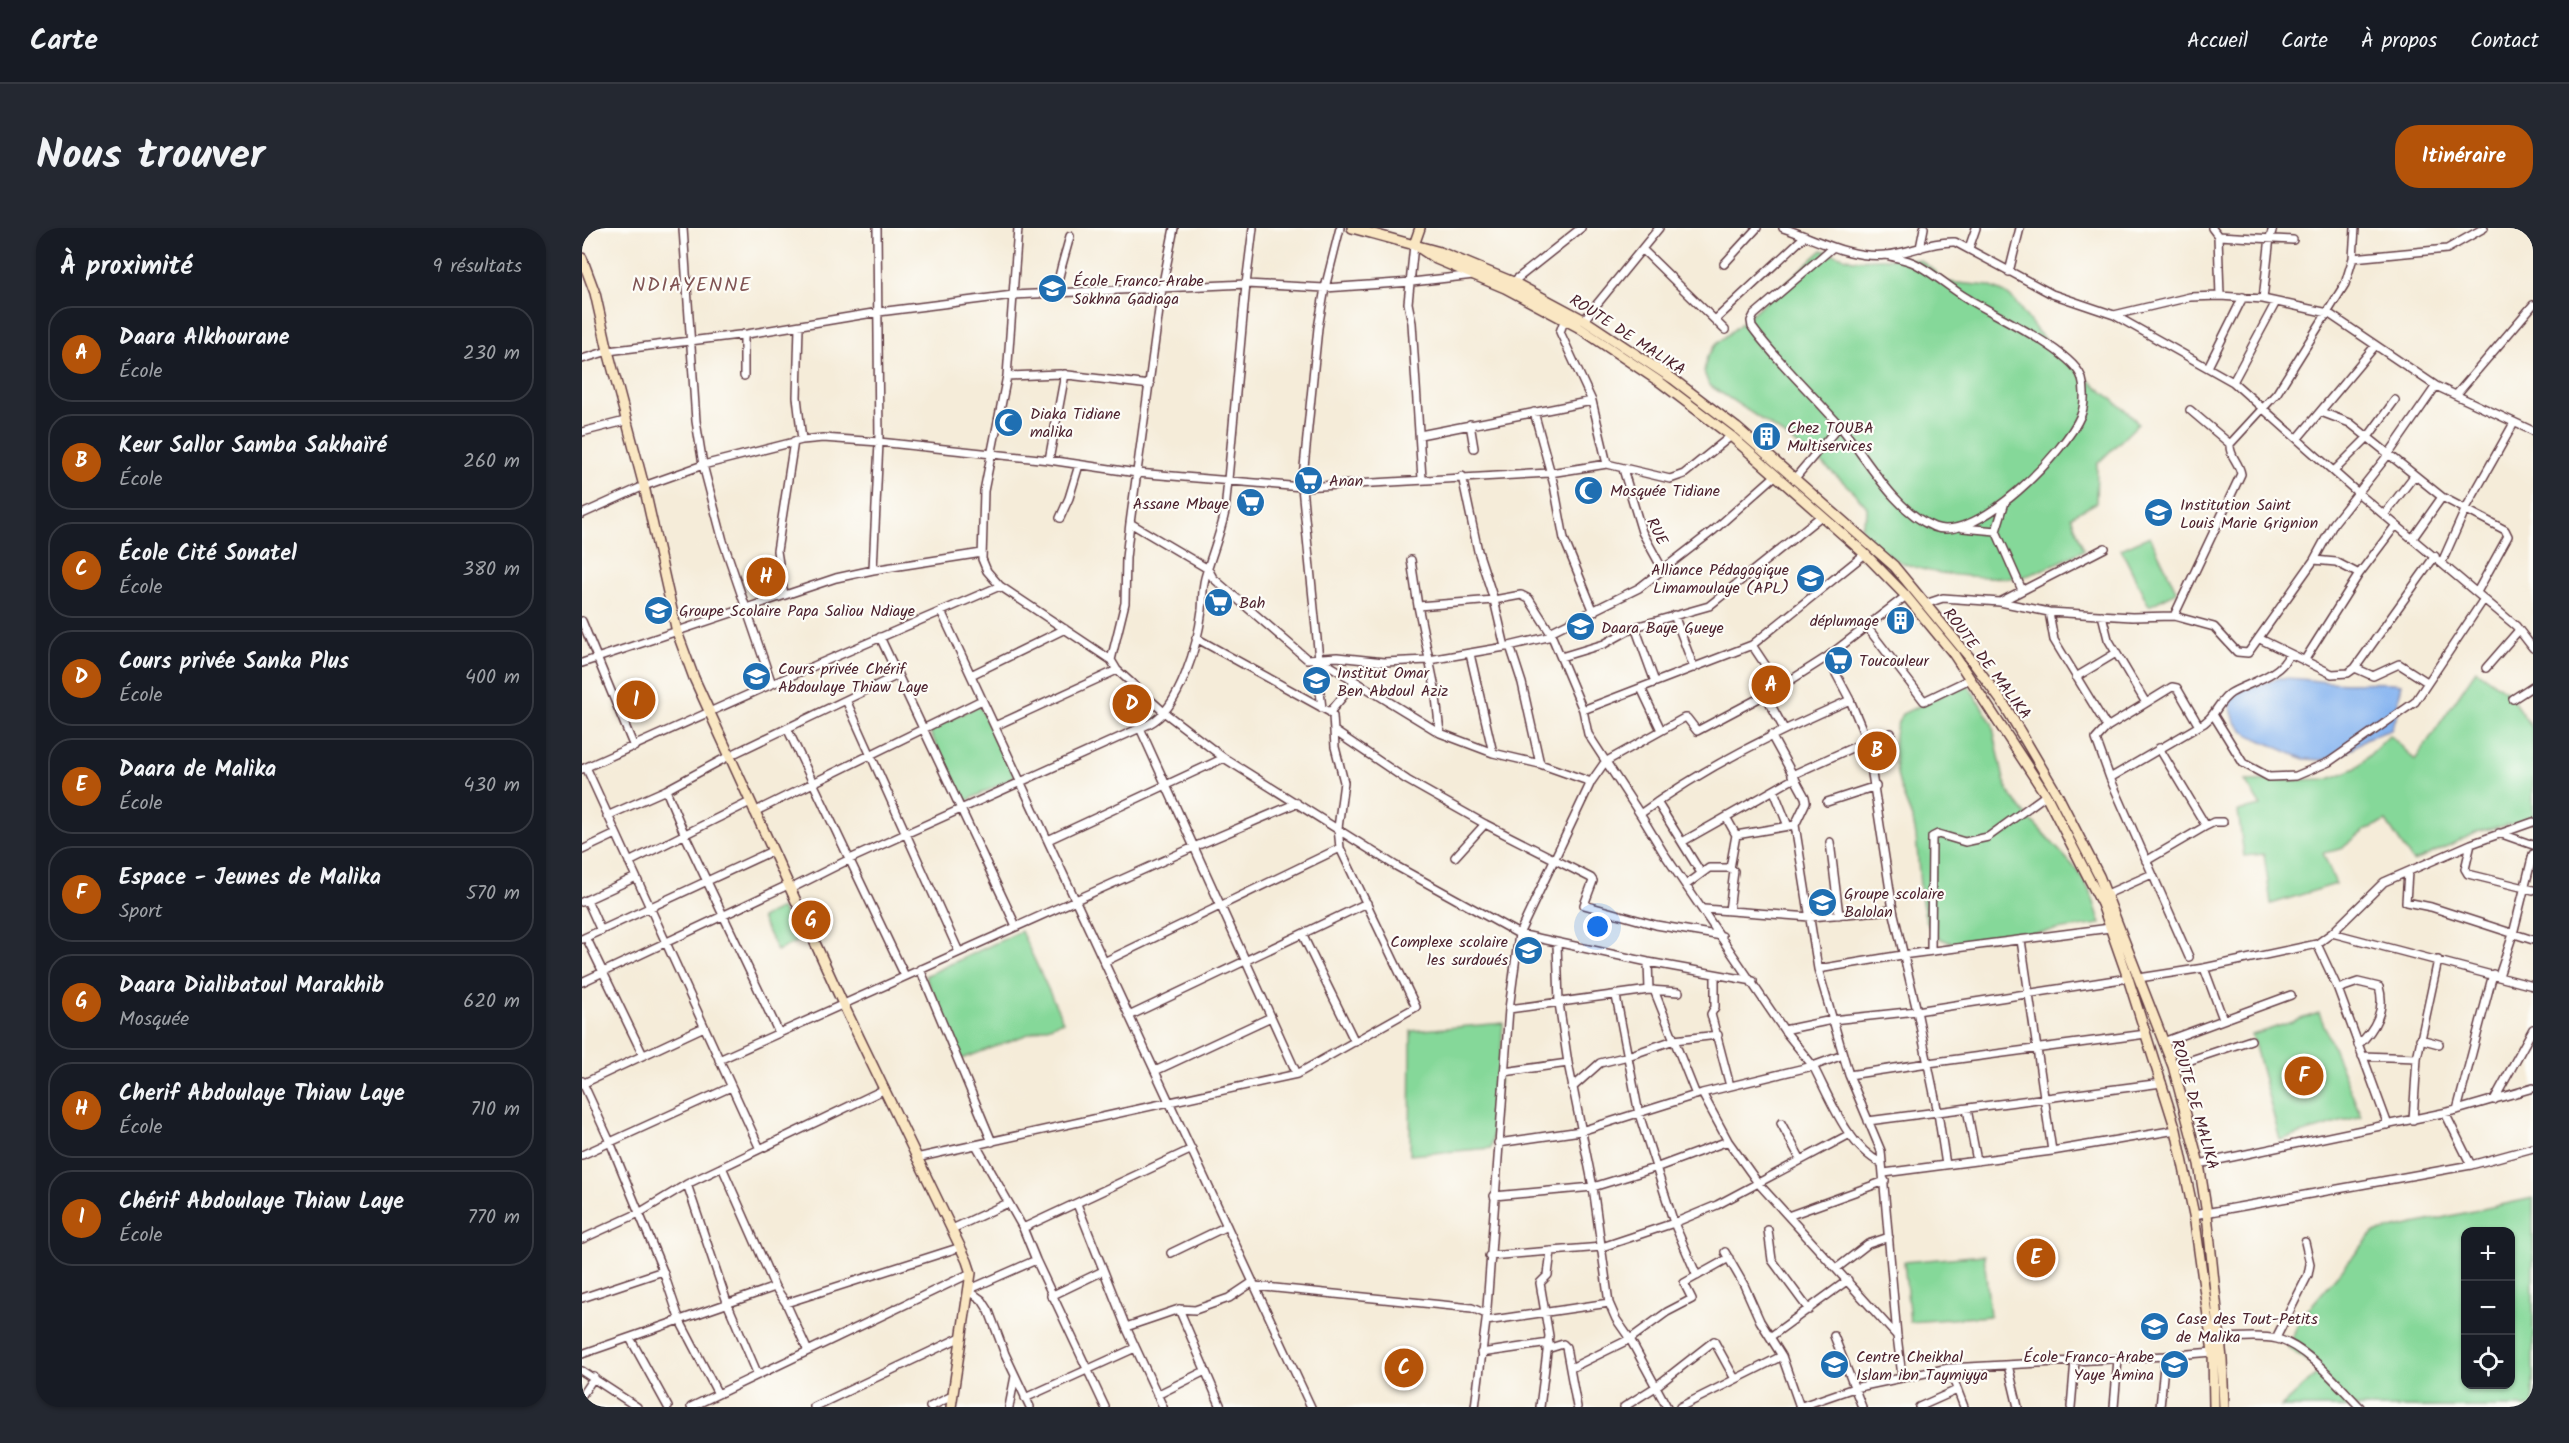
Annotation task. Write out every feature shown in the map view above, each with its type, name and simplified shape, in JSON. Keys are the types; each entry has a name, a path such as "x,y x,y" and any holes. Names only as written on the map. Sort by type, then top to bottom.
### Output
{"main road":[{"name":"ROUTE DE MALIKA","path":"1352,228 1440,252 1513,282 1584,320 1673,379 1795,478 1894,566 2005,706 2057,794 2107,894 2173,1066 2199,1164 2207,1214 2220,1338 2224,1407"},
{"path":"1414,245 1419,228"},
{"name":"ROUTE DE MALIKA","path":"1414,245 1436,259 1505,288 1578,327 1660,382 1731,436 1820,517 1865,554 1906,596 1953,653 2046,795 2090,878 2128,978 2176,1130 2194,1215 2213,1352 2214,1407"},
{"path":"582,258 595,292 625,421 644,486 677,632 708,713 883,1090 961,1247 971,1273 951,1407"}],"street":[{"path":"683,228 696,422 703,465 723,541 772,684"},
{"path":"873,570 879,442 877,228"},
{"path":"1018,228 1007,375 993,456 984,491 982,553 987,571 1000,586 1111,660 1117,670 1165,713 1224,758 1395,866 1518,934 1647,962 1753,981"},
{"path":"1111,660 1125,603 1126,558 1162,288 1174,228"},
{"path":"582,982 723,915 1140,728 1165,713 1181,685 1196,638 1202,610 1202,590 1219,540 1228,482 1253,228"},
{"path":"1322,708 1302,487 1318,328 1324,288 1340,228"},
{"path":"1513,282 1581,228"},
{"path":"1584,320 1659,228"},
{"path":"1724,264 1757,228"},
{"path":"1783,228 1832,248 1862,254 1886,255 1944,241 1955,242 2052,294 2114,315 2208,367 2233,382 2335,470 2358,493 2477,592 2519,630 2533,648"},
{"path":"1920,248 1924,228"},
{"path":"1969,248 1976,228"},
{"path":"2009,272 2020,228"},
{"path":"2212,228 2218,236 2220,296"},
{"path":"2251,237 2253,228"},
{"path":"2263,300 2273,228"},
{"path":"2174,616 2241,474 2230,452 2230,444 2277,393 2345,284 2353,258 2355,228"},
{"path":"2353,258 2446,249 2481,229"},
{"path":"1056,294 1058,278 1070,236"},
{"path":"1714,320 1805,236"},
{"path":"2218,236 2294,240"},
{"path":"1414,245 1412,282 1408,303 1422,479"},
{"path":"1832,248 1754,315 1750,321 1752,327 1782,364 1839,426 1894,497 1936,528 1995,531"},
{"path":"1642,249 1725,330"},
{"path":"1886,255 1916,264 1965,297 2040,339 2061,353 2082,376 2084,393 2081,414 2068,436 2032,479 2005,502 1963,528"},
{"path":"582,359 608,351 1013,295 1246,284 1324,288 1412,282 1475,274"},
{"path":"2114,315 2190,297 2220,296 2276,302 2328,313 2436,386 2533,431"},
{"path":"2208,367 2243,297"},
{"path":"2233,382 2276,302"},
{"path":"2456,395 2533,305"},
{"path":"1564,321 1560,332 1592,400 1607,464"},
{"path":"784,595 777,550 798,440 799,326"},
{"path":"744,334 744,375"},
{"path":"2298,438 2374,346"},
{"path":"1007,375 1065,374 1150,385"},
{"path":"1049,460 1065,374"},
{"path":"1925,604 1943,598 2000,602 2049,612 2174,616 2214,627 2237,652 2248,653 2314,560 2334,523 2388,455 2436,386"},
{"path":"2335,470 2368,436 2395,399"},
{"path":"1420,435 1592,400"},
{"path":"2190,410 2230,444"},
{"path":"1534,412 1564,538 1594,612"},
{"path":"2321,412 2350,423 2442,497 2505,530 2508,536 2477,592"},
{"path":"582,432 625,421"},
{"path":"2442,562 2466,508 2514,423"},
{"path":"1470,424 1474,448"},
{"path":"1795,478 1839,426"},
{"path":"582,514 644,486 703,465 798,440 824,438 1049,460 1137,474 1302,487 1550,472 1607,464 1665,479 1676,478 1731,436"},
{"path":"1060,518 1079,465"},
{"name":"RUE","path":"1623,469 1642,532 1663,570"},
{"path":"1131,523 1208,569 1213,578 1302,657 1318,659 1337,657 1384,662 1429,660 1507,647 1551,634 1628,595 1663,570 1775,476"},
{"path":"2384,515 2414,476"},
{"path":"1462,477 1478,551 1507,647 1522,683 1540,764"},
{"path":"2413,538 2442,497"},
{"path":"2005,502 1995,531 2022,590"},
{"path":"1561,657 1604,644 1635,627 1708,606 1820,517"},
{"path":"2304,661 2359,574 2396,525"},
{"path":"2000,602 2105,548"},
{"path":"582,663 836,578 982,553"},
{"path":"1583,710 1752,645 1865,554"},
{"path":"2260,639 2332,674 2348,674 2355,668 2435,556"},
{"path":"1411,560 1436,695 1440,732"},
{"path":"2314,560 2336,562 2359,574"},
{"path":"760,1149 629,861 584,768 1000,586"},
{"path":"1418,606 1524,596 1535,604 1551,634 1583,710 1588,734 1605,762 1784,1030 1813,1066 1850,1134 1870,1156 1881,1163"},
{"path":"1474,1407 1486,1317 1509,1009 1518,934 1591,782 1605,762 1686,717 1697,731 1780,687 1827,657 1906,596"},
{"path":"2214,716 2242,763 2269,777 2296,776 2329,762 2415,702 2484,599"},
{"path":"941,610 1311,1407"},
{"path":"2049,612 2054,640 2108,727"},
{"path":"1674,615 1694,668"},
{"path":"2102,615 2108,639 2145,703"},
{"path":"582,621 634,747"},
{"path":"1635,627 1655,682"},
{"path":"1867,627 1924,701 1970,679"},
{"path":"971,675 1065,629"},
{"path":"2486,668 2519,630"},
{"path":"880,637 1016,926"},
{"path":"916,1158 1298,1074 1416,1007 1340,848 1338,828 1344,782 1335,747 1336,732 1333,716 1330,712 1196,638"},
{"path":"1752,645 1780,687"},
{"path":"2076,676 2116,653"},
{"path":"1470,654 1493,753"},
{"path":"2110,778 2214,716 2217,708 2228,695 2276,669 2289,654"},
{"path":"1827,657 1850,700 1868,741 1893,910 1928,1063 1946,1165"},
{"path":"1318,659 1440,732 1493,753 1540,764 1591,782"},
{"path":"2355,668 2373,676 2399,664 2427,682"},
{"path":"995,726 1117,670"},
{"path":"607,816 666,790 729,756 898,675"},
{"path":"1330,712 1355,682"},
{"path":"2513,699 2533,686"},
{"path":"2189,957 2110,778 2096,739 2108,727 2174,687 2199,726"},
{"path":"1641,688 1661,730"},
{"path":"1765,694 1784,729"},
{"path":"846,700 959,952"},
{"path":"754,812 982,700"},
{"path":"1640,814 1693,777 1771,735 1850,700"},
{"path":"1140,728 1298,1074"},
{"path":"787,729 905,976"},
{"path":"1336,732 1407,780 1485,824 1591,878 1593,881 1584,902 1588,906 1656,925 1722,936"},
{"path":"1682,842 1793,777 1868,741 1891,733"},
{"path":"1736,835 1791,826 1806,802 1803,791 1771,735"},
{"path":"2159,748 2206,826"},
{"path":"1047,840 1224,758"},
{"path":"1827,802 1876,786"},
{"path":"666,790 778,1033"},
{"path":"1774,790 1791,826 1818,969 1832,1020 1849,1075 1881,1151 1902,1376"},
{"path":"1931,951 1932,837 1938,834 1965,842 1988,837 2046,795"},
{"path":"629,861 750,802"},
{"path":"1657,802 1701,873"},
{"path":"719,1060 1297,803"},
{"path":"1726,817 1736,835 1730,868"},
{"path":"2146,861 2206,826 2214,822 2223,822"},
{"path":"2139,978 2204,968 2317,944 2332,933 2385,882 2470,844 2533,822"},
{"path":"1455,857 1485,824"},
{"path":"2499,833 2533,845"},
{"path":"582,850 616,834"},
{"path":"1830,842 1839,915"},
{"path":"2470,844 2465,870 2468,874 2533,890"},
{"path":"1104,962 1340,848"},
{"path":"643,1055 584,938 772,851"},
{"path":"2457,1110 2496,975 2513,934 2533,854"},
{"path":"1686,885 1713,867 1730,868 1734,871 1729,911"},
{"path":"2408,872 2406,902 2430,907 2533,940"},
{"path":"2107,894 2151,874"},
{"path":"601,930 584,901 636,878"},
{"path":"1130,1016 1366,903"},
{"path":"1704,909 1810,917 1893,910"},
{"path":"1818,969 1902,955 2110,927"},
{"path":"2332,933 2533,986"},
{"path":"1302,934 1355,1042"},
{"path":"2021,940 2052,1151"},
{"path":"1557,943 1558,1003 1572,1088 1593,1187 1609,1303 1616,1320 1657,1385 1667,1407"},
{"path":"2317,944 2338,989 2388,1125"},
{"path":"2414,1120 2417,1058 2438,960"},
{"path":"1647,962 1652,990 1674,1040 1699,1094 1728,1141 1758,1183 1897,1336"},
{"path":"2204,968 2223,1019"},
{"path":"921,969 992,1142"},
{"path":"1715,975 1715,1007 1711,1014 1730,1086"},
{"path":"1784,1030 1832,1020 1917,1011 2128,978"},
{"path":"2338,989 2358,982 2379,987 2382,996 2379,1016 2371,1033 2358,1045"},
{"path":"1509,1009 1652,990 1679,992"},
{"path":"2163,1042 2291,995"},
{"path":"1616,996 1639,1114 1658,1167 1674,1223 1697,1276"},
{"path":"1155,1071 1271,1017"},
{"path":"704,1027 582,1083 610,1142 663,1271 680,1321 718,1394"},
{"path":"2494,1100 2533,1029"},
{"path":"1849,1075 2146,1034"},
{"path":"1572,1088 1600,1063 1674,1040 1718,1035"},
{"path":"2420,1039 2439,1044"},
{"path":"2173,1066 2251,1040"},
{"path":"1498,1143 1581,1131 1699,1094 1813,1066 1843,1054"},
{"path":"2362,1056 2417,1058"},
{"path":"1504,1072 1568,1064"},
{"path":"1868,1120 2162,1083"},
{"path":"582,1155 731,1087"},
{"path":"2199,1164 2445,1113 2533,1088"},
{"path":"582,1239 639,1213 687,1184 883,1090"},
{"path":"1967,1109 1977,1161"},
{"path":"2445,1113 2471,1165"},
{"path":"1781,1123 1801,1161"},
{"path":"1788,1216 1885,1177 1946,1165 2052,1151 2176,1130"},
{"path":"1490,1256 1602,1247 1674,1223 1717,1204 1850,1134"},
{"path":"1494,1196 1593,1187 1658,1167 1728,1141"},
{"path":"976,1145 1023,1228 1051,1296 1105,1407"},
{"path":"2194,1215 2471,1165 2533,1148"},
{"path":"1023,1228 1191,1149"},
{"path":"722,1167 776,1287 808,1351"},
{"path":"687,1184 728,1305 758,1375"},
{"path":"952,1229 1008,1203"},
{"path":"1077,1204 1126,1327 1163,1407"},
{"path":"1171,1253 1227,1226"},
{"path":"1768,1230 1772,1260 1809,1310"},
{"path":"1837,1268 1868,1244 1888,1237"},
{"path":"2276,1338 2308,1275 2310,1264 2305,1242"},
{"path":"786,1303 961,1247"},
{"path":"1540,1407 1548,1346 1540,1283 1548,1275 1551,1251"},
{"path":"1571,1368 1630,1339 1667,1312 1692,1299 1684,1283 1727,1255 1782,1356 1800,1407 1854,1388 1902,1376 1949,1368 2213,1352"},
{"path":"968,1290 1036,1260"},
{"path":"582,1298 663,1271"},
{"path":"1051,1296 1104,1271"},
{"path":"691,1407 971,1273"},
{"path":"1770,1337 1848,1280"},
{"path":"1126,1327 1179,1309 1195,1310 1229,1298 1254,1284 1472,1308 1486,1317 1609,1303"},
{"path":"582,1354 776,1287"},
{"path":"968,1290 982,1300 989,1311 1030,1407"},
{"path":"1179,1309 1221,1407"},
{"path":"1834,1336 1862,1407"},
{"path":"814,1407 961,1337"},
{"path":"630,1338 668,1407"},
{"path":"2220,1338 2276,1338 2291,1344 2319,1366 2360,1407"},
{"path":"1629,1406 1714,1341 1736,1379"},
{"path":"1481,1353 1565,1345 1571,1368 1571,1387 1576,1407"},
{"path":"1025,1398 1135,1348"},
{"path":"1680,1407 1782,1356"},
{"path":"2160,1407 2165,1356"},
{"path":"2114,1407 2118,1359"},
{"path":"2071,1407 2075,1362"},
{"path":"2008,1365 2018,1407"},
{"path":"1949,1368 1964,1407"},
{"path":"582,1371 636,1407"},
{"path":"1157,1395 1205,1371"},
{"path":"1010,1407 1015,1376"},
{"path":"582,1395 594,1377"},
{"path":"1919,1407 1957,1390"},
{"path":"930,1407 952,1396"}],"green space":[{"path":"1822,250 1853,260 1900,258 1920,260 1947,282 1989,286 2005,293 2013,299 2037,331 2061,356 2132,416 2138,424 2097,464 2096,503 2071,516 2084,550 2040,571 2011,578 1953,575 1916,568 1899,561 1870,541 1861,526 1867,514 1867,507 1833,473 1792,441 1709,385 1704,372 1707,357 1715,345"},
{"path":"2150,536 2177,592 2149,606 2121,549"},
{"path":"2476,670 2507,692 2533,729 2533,819 2480,831 2413,862 2386,821 2364,831 2341,849 2323,853 2336,884 2271,904 2264,854 2244,856 2238,811 2261,806 2245,781 2329,779 2356,768 2390,735 2415,760"},
{"path":"1967,683 1992,723 2004,780 2010,794 2078,871 2091,893 2101,924 1956,944 1944,940 1931,931 1922,905 1914,824 1896,769 1894,749 1896,730 1902,714"},
{"path":"979,705 1015,777 964,802 929,730"},
{"path":"781,908 798,941 777,951 761,918"},
{"path":"1021,931 1063,1021 959,1060 925,976"},
{"path":"2319,1013 2361,1116 2280,1140 2252,1035"},
{"path":"1503,1023 1499,1084 1491,1148 1410,1155 1411,1031"},
{"path":"2533,1198 2533,1407 2281,1407 2320,1371 2288,1347 2300,1319 2373,1233"},
{"path":"1984,1255 1990,1316 1910,1322 1904,1262"}],"water":[{"path":"2280,678 2336,683 2402,684 2398,702 2399,711 2391,730 2367,738 2347,752 2324,760 2304,759 2249,735 2235,722 2229,702 2236,691"}],"place":[{"name":"École Franco-Arabe Sokhna Gadiaga","path":"1052,289"},
{"name":"Diaka Tidiane malika","path":"1009,422"},
{"name":"Chez TOUBA Multiservices","path":"1766,436"},
{"name":"Anan","path":"1308,480"},
{"name":"Mosquée Tidiane","path":"1589,490"},
{"name":"Assane Mbaye","path":"1250,503"},
{"name":"Institution Saint Louis Marie Grignion","path":"2159,513"},
{"name":"Cherif Abdoulaye Thiaw Laye","path":"766,577"},
{"name":"Alliance Pédagogique Limamoulaye (APL)","path":"1810,578"},
{"name":"Bah","path":"1218,602"},
{"name":"Groupe Scolaire Papa Saliou Ndiaye","path":"658,610"},
{"name":"déplumage","path":"1900,620"},
{"name":"Daara Baye Gueye","path":"1580,627"},
{"name":"Toucouleur","path":"1838,660"},
{"name":"Cours privée Chérif Abdoulaye Thiaw Laye","path":"757,677"},
{"name":"Institut Omar Ben Abdoul Aziz","path":"1316,681"},
{"name":"Daara Alkhourane","path":"1771,685"},
{"name":"Chérif Abdoulaye Thiaw Laye","path":"636,700"},
{"name":"Cours privée Sanka Plus","path":"1132,704"},
{"name":"Keur Sallor Samba Sakhaïré","path":"1877,751"},
{"name":"Groupe scolaire Balolan","path":"1823,902"},
{"name":"Daara Dialibatoul Marakhib","path":"811,920"},
{"name":"Complexe scolaire les surdoués","path":"1529,950"},
{"name":"Espace - Jeunes de Malika","path":"2304,1076"},
{"name":"Daara de Malika","path":"2036,1258"},
{"name":"Case des Tout-Petits de Malika","path":"2155,1327"},
{"name":"Centre Cheikhal Islam ibn Taymiyya","path":"1835,1365"},
{"name":"École Franco-Arabe Yaye Amina","path":"2175,1365"},
{"name":"École Cité Sonatel","path":"1404,1368"}],"district":[{"name":"NDIAYENNE","path":"692,284"}]}
